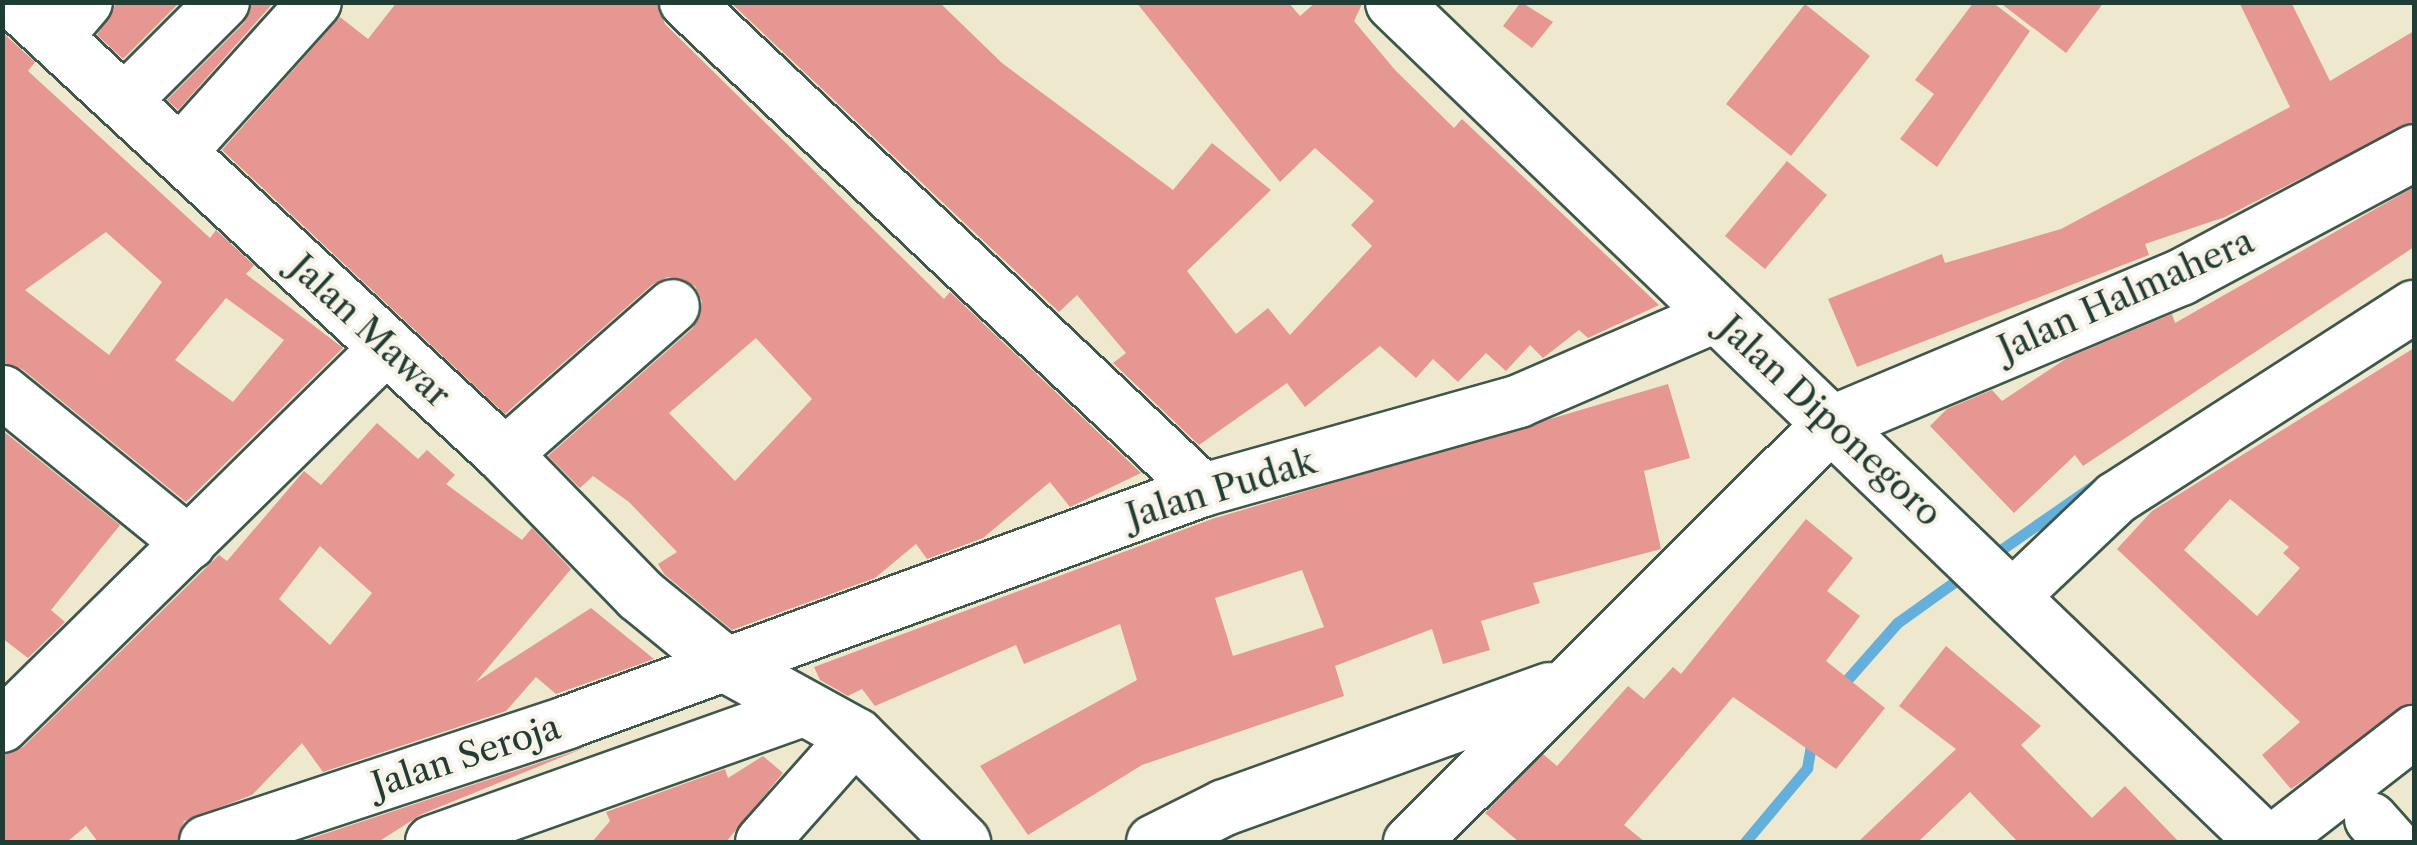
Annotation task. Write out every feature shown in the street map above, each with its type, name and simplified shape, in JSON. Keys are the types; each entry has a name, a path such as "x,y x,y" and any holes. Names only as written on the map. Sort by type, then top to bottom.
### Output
{"main road":[{"name":"Jalan Diponegoro","path":"1393,2 1830,424 2008,587 2268,842"},
{"name":"Jalan Mawar","path":"53,14 124,101 504,455 639,594 722,662 856,736 962,842"},
{"name":"Jalan Halmahera","path":"1830,424 2180,277 2414,152"},
{"path":"1411,842 1557,687 1830,424"},
{"path":"1154,842 1224,807 1557,687"}],"street":[{"path":"124,101 223,2"},
{"path":"179,153 316,2"},
{"path":"686,2 1203,490"},
{"path":"504,455 673,306"},
{"path":"2008,587 2116,498 2414,307"},
{"name":"Jalan Pudak","path":"722,662 1203,490 1519,400 1718,315"},
{"path":"2,726 387,347"},
{"path":"3,392 189,544"},
{"name":"Jalan Seroja","path":"206,842 722,662"},
{"path":"432,842 806,709"},
{"path":"2268,842 2414,732"},
{"path":"762,842 856,736"}],"building":[{"path":"117,2 180,2 123,59 97,35"},
{"path":"252,2 274,2 178,110 167,100 244,23"},
{"path":"397,2 657,2 665,24 944,299 950,292 1141,473 1070,507 1050,482 983,538 927,559 916,544 875,578 732,630 664,574 658,564 677,552 629,502 593,476 580,488 548,456 693,328 702,301 695,286 668,277 653,284 505,414 222,150 340,17 368,39","holes":["756,338 812,399 735,481 669,413"]},
{"path":"730,2 939,2 1002,63 1173,190 1212,143 1271,190 1187,271 1236,334 1268,308 1290,335 1372,246 1351,225 1374,201 1315,148 1280,182 1136,2 1288,2 1300,16 1316,2 1363,2 1354,21 1395,70 1454,128 1462,119 1659,305 1588,338 1579,330 1543,358 1530,345 1506,371 1486,353 1458,382 1433,359 1416,378 1380,346 1305,407 1287,383 1199,445 1113,363 1126,353 1077,295 1059,312"},
{"path":"1521,2 1553,22 1532,48 1503,26"},
{"path":"1974,2 1992,2 2030,31 1937,167 1900,139 1934,94 1915,80"},
{"path":"1999,2 2104,2 2066,53"},
{"path":"2239,2 2291,2 2330,81 2414,31 2414,121 2225,217 2145,244 2149,255 1857,367 1828,299 1942,254 1945,263 2061,229 2290,107"},
{"path":"1805,4 1870,56 1791,156 1726,104"},
{"path":"2,32 35,62 28,71 210,238 216,230 254,265 246,274 343,348 186,502 22,369 2,363","holes":["106,232 162,282 109,355 25,290","226,298 284,340 233,402 175,360"]},
{"path":"1787,161 1827,195 1765,269 1725,236"},
{"path":"2414,187 2414,247 2083,466 2075,455 2014,513 1930,426 1947,409 1992,390 2002,401 2067,358 2172,314 2175,323"},
{"path":"2414,348 2414,703 2291,789 2262,755 2300,722 2117,549 2152,511","holes":["2230,499 2289,547 2283,553 2300,568 2257,616 2184,550"]},
{"path":"1668,384 1690,458 1644,471 1661,549 1533,583 1540,603 1481,621 1490,650 1443,664 1432,629 1335,666 1344,696 1142,765 1028,835 980,766 1137,680 1120,624 1024,664 1016,645 875,706 862,689 848,696 820,680 814,667 1212,519","holes":["1302,570 1324,627 1233,656 1215,598"]},
{"path":"377,423 418,459 427,450 455,475 446,484 522,540 532,528 571,569 476,682 591,608 654,659 556,694 536,677 506,711 323,772 302,743 252,795 184,821 177,842 98,842 86,826 67,842 2,842 2,755 23,747 219,555 227,561 304,471 321,485","holes":["320,546 372,593 330,645 279,599"]},
{"path":"2,430 120,525 51,610 65,622 28,658 2,638"},
{"path":"1806,519 1853,558 1827,591 1860,616 1826,661 1885,708 1836,769 1733,697 1624,825 1645,842 1519,842 1485,813 1543,754 1557,766 1628,686 1644,699 1673,667 1681,674"},
{"path":"1946,646 2041,726 2021,745 2092,818 2125,786 2179,842 2018,842 1970,792 1918,842 1858,842 1956,749 1899,706"},
{"path":"584,748 422,814 378,842 300,842"},
{"path":"763,756 783,773 726,842 592,842 610,821 606,812 725,769 728,778"}],"waterway":[{"path":"1992,556 2100,481"},
{"path":"1838,690 1897,623 1964,575"},
{"path":"1745,842 1807,768 1812,740"}]}
